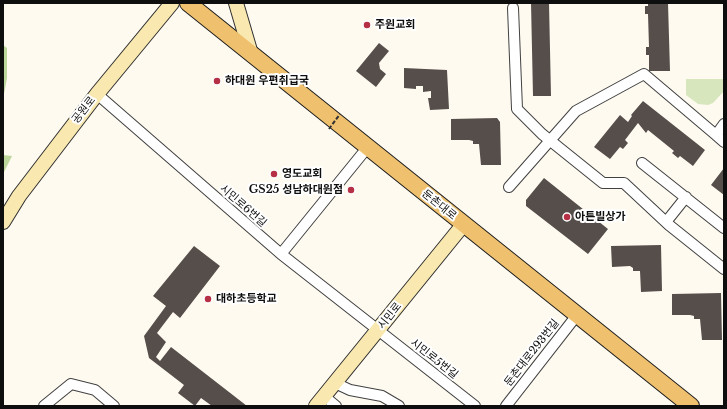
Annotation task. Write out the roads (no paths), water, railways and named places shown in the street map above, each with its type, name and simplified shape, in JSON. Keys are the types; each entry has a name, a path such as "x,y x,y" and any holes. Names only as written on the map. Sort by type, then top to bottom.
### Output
{"main road":[{"name":"공원로","path":"3,222 19,196 97,94 172,3"},
{"name":"둔촌대로","path":"188,3 367,148 691,406"},
{"path":"236,3 251,54"},
{"name":"시민로","path":"320,401 464,225"}],"street":[{"path":"513,8 517,109 550,141 603,183 624,182 666,222 724,269"},
{"path":"509,187 576,111 644,74 720,138 724,124"},
{"name":"시민로6번길","path":"97,94 281,254 378,331"},
{"path":"281,254 367,148"},
{"path":"642,163 724,228"},
{"path":"666,222 686,197"},
{"name":"둔촌대로293번길","path":"506,406 578,315"},
{"name":"시민로5번길","path":"378,331 475,406"},
{"path":"335,383 350,390 382,396 399,406"},
{"path":"44,406 71,384 95,390 114,406"},
{"path":"320,401 336,406"}],"place":[{"name":"주원교회","path":"367,25"},
{"name":"하대원 우편취급국","path":"217,81"},
{"name":"영도교회","path":"274,174"},
{"name":"GS25 성남하대원점","path":"351,190"},
{"name":"아튼빌상가","path":"567,217"},
{"name":"대하초등학교","path":"208,299"}]}
